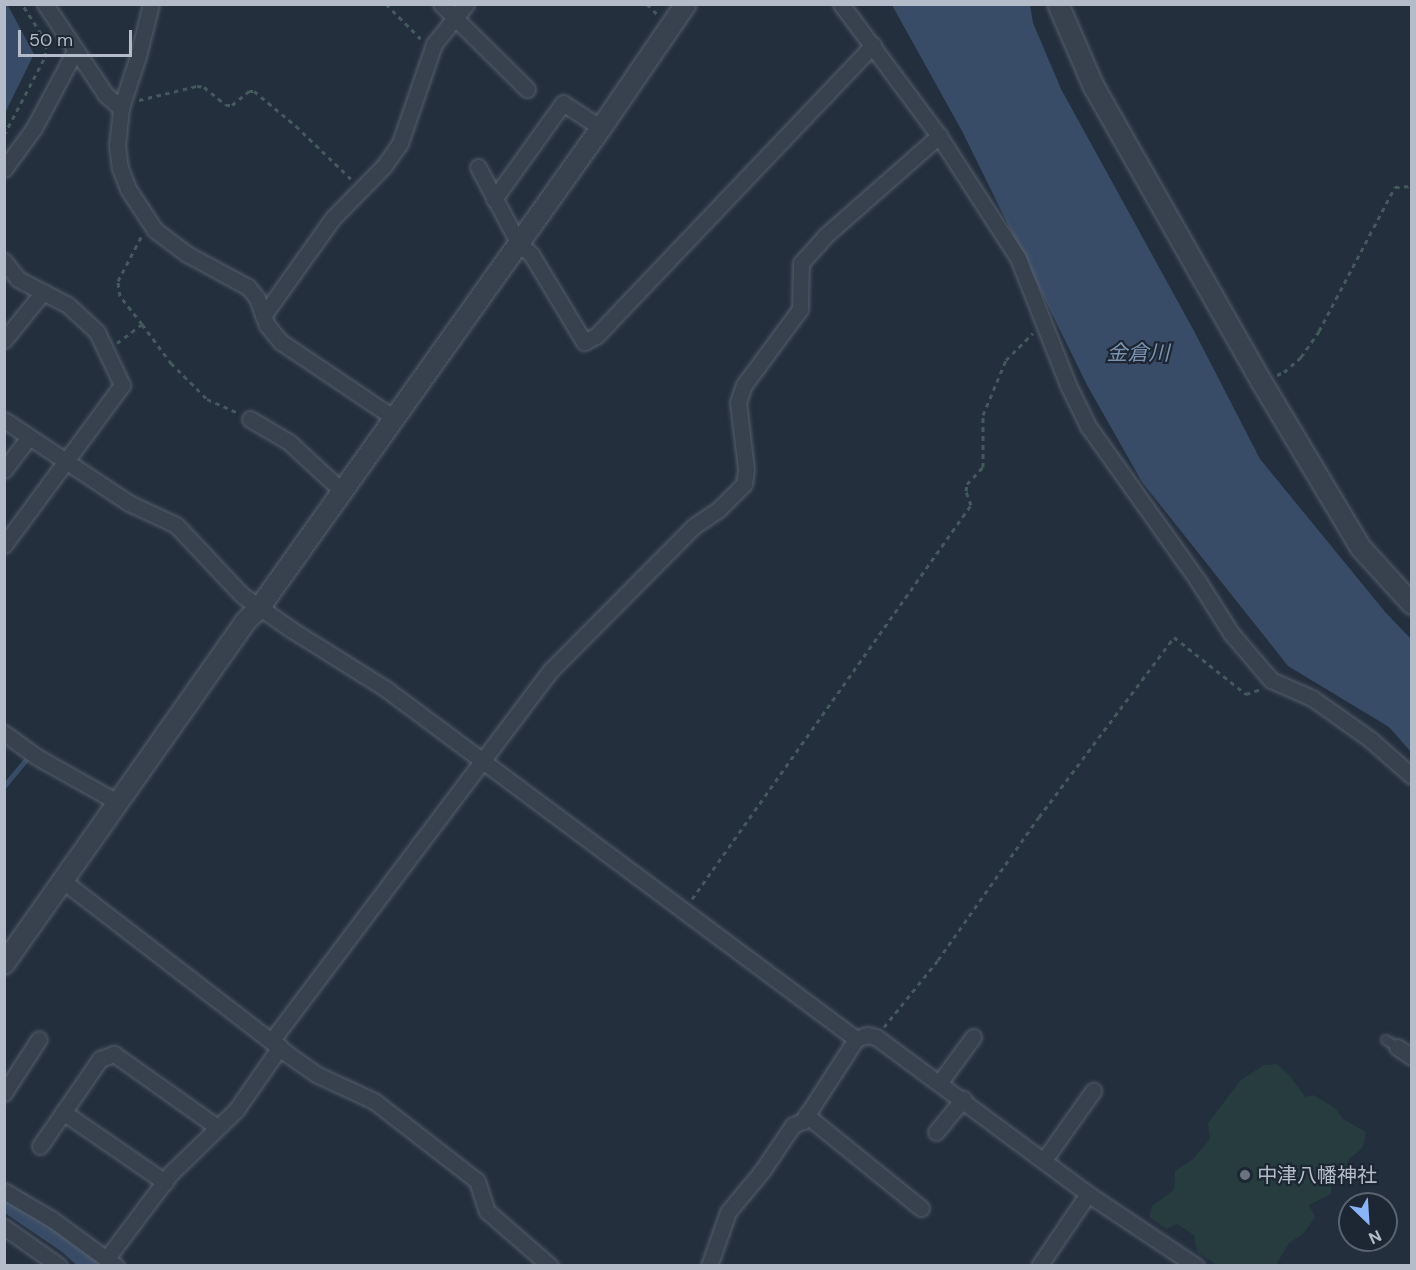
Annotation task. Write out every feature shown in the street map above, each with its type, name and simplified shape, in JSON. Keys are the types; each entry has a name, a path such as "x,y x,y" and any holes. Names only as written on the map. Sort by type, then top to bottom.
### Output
{"street":[{"path":"45,4 105,95 122,103"},
{"path":"151,4 122,103 117,145 120,168 128,189 149,222 187,254 248,287 257,298 272,334 281,342 394,418"},
{"path":"441,4 527,89"},
{"path":"263,316 307,251 333,218 384,166 400,143 432,51 466,4"},
{"path":"4,964 245,622 260,607 341,490 519,244 686,4"},
{"path":"841,4 939,136 1018,258 1045,321 1068,385 1088,426 1198,581 1231,633 1271,680 1312,698 1371,740 1412,776"},
{"path":"1058,4 1094,87 1261,381 1361,548 1412,604"},
{"path":"478,167 519,244 531,254 584,342 596,336 873,45"},
{"path":"4,170 34,128 75,51"},
{"path":"494,199 563,103 601,128"},
{"path":"4,1191 53,1220 111,1262 165,1182 236,1110 276,1044 481,761 551,670 694,526 719,509 744,484 746,469 738,402 744,385 800,309 801,263 825,236 939,136"},
{"path":"4,261 18,279 68,305 97,332 122,385 4,545"},
{"path":"4,340 42,292"},
{"path":"250,419 289,442 341,490"},
{"path":"4,420 129,503 177,525 242,595 386,689 856,1039"},
{"path":"4,470 29,437"},
{"path":"4,733 37,757 119,802"},
{"path":"63,881 318,1075 374,1101 477,1181 487,1211 550,1266"},
{"path":"709,1266 728,1212 762,1171 793,1125 803,1121 856,1039 867,1035 876,1037 1089,1194 1196,1266"},
{"path":"940,1082 973,1037"},
{"path":"4,1093 39,1039"},
{"path":"1392,1044 1412,1057"},
{"path":"40,1146 100,1059 114,1054 217,1127"},
{"path":"1044,1160 1093,1091"},
{"path":"936,1132 963,1099"},
{"path":"63,1112 165,1182"},
{"path":"807,1115 921,1208"},
{"path":"1039,1266 1089,1194"},
{"path":"4,1227 59,1266"}],"path":[{"path":"4,135 45,57 46,41 22,4"},
{"path":"386,4 432,51"},
{"path":"122,103 144,100 198,86 204,87 226,105 232,105 249,91 254,91 296,126 361,189"},
{"path":"1261,381 1284,372 1301,357 1319,331 1395,187 1412,186"},
{"path":"149,222 118,281 120,296 171,363 207,399 250,419"},
{"path":"684,912 971,505 966,490 967,483 983,467 983,416 1006,360 1045,321"},
{"path":"106,351 142,324"},
{"path":"876,1037 938,960 1039,817 1174,637 1246,694 1260,689 1271,680"}],"green space":[{"path":"1277,1064 1291,1077 1305,1097 1313,1095 1335,1108 1343,1119 1366,1132 1363,1147 1348,1160 1345,1175 1331,1182 1331,1194 1309,1205 1315,1217 1304,1233 1289,1243 1276,1265 1217,1265 1197,1252 1194,1235 1177,1224 1166,1229 1149,1217 1152,1206 1174,1190 1175,1171 1192,1160 1210,1139 1208,1123 1241,1080 1264,1065"}],"water":[{"path":"7,4 34,54 5,113 4,5"},
{"name":"金倉川","path":"892,5 1030,5 1033,23 1061,89 1194,331 1260,459 1386,613 1411,639 1411,752 1389,727 1288,666 1142,482 1087,385 962,131"}],"waterway":[{"path":"4,786 30,755"},
{"path":"16,1204 70,1241 98,1266"}],"place":[{"name":"中津八幡神社","path":"1245,1175"}]}
